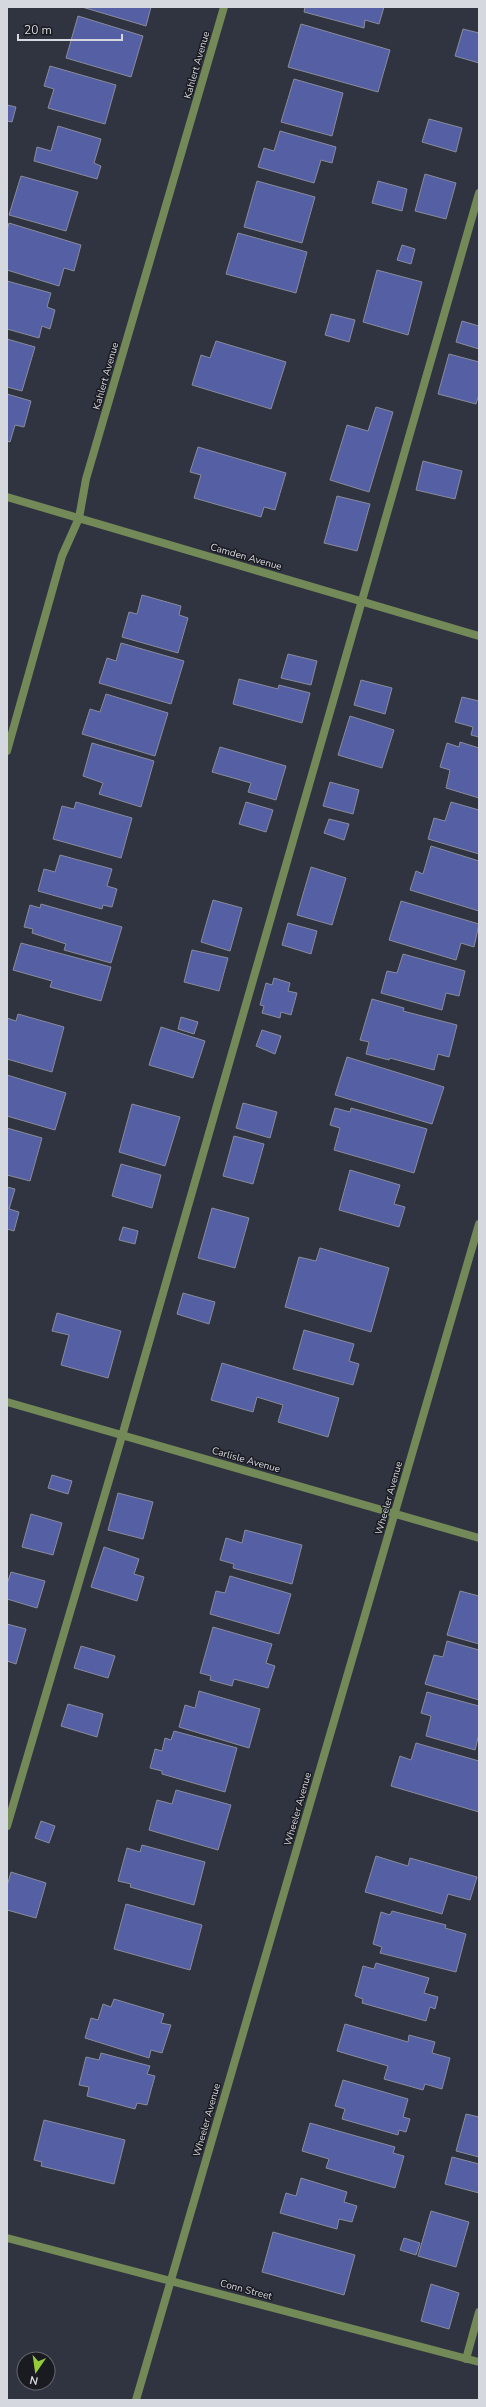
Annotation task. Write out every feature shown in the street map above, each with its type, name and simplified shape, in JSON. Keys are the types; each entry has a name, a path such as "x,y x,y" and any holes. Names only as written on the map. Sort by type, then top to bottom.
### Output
{"street":[{"name":"Kahlert Avenue","path":"7,751 62,556 79,518 86,479 224,7"},
{"path":"7,1826 122,1436 479,193"},
{"name":"Camden Avenue","path":"7,497 479,636"},
{"name":"Wheeler Avenue","path":"136,2400 479,1224"},
{"name":"Carlisle Avenue","path":"7,1402 479,1538"},
{"name":"Conn Street","path":"7,2238 479,2362"},
{"path":"466,2359 479,2312"}],"building":[{"path":"82,7 151,7 146,26"},
{"path":"305,7 384,7 379,24 365,20 364,28 304,12"},
{"path":"78,16 143,36 131,77 66,58"},
{"path":"301,24 390,50 378,92 288,67"},
{"path":"463,29 479,33 479,63 455,56"},
{"path":"50,66 116,85 105,124 48,108 54,89 44,86"},
{"path":"294,79 343,93 332,136 281,122"},
{"path":"7,105 16,107 12,122 7,121"},
{"path":"429,119 462,128 456,152 422,142"},
{"path":"58,126 101,139 94,163 101,166 97,179 34,161 37,147 51,151"},
{"path":"280,131 336,147 332,163 321,160 314,183 258,167 264,148 274,151"},
{"path":"425,174 456,183 446,219 415,211"},
{"path":"21,176 78,192 66,231 9,215"},
{"path":"257,181 315,197 302,243 244,227"},
{"path":"378,181 407,189 402,211 372,203"},
{"path":"9,223 81,245 74,271 64,268 59,286 7,270 7,231"},
{"path":"238,233 307,252 296,293 226,274"},
{"path":"402,245 415,249 411,264 397,260"},
{"path":"377,270 422,282 408,335 363,322"},
{"path":"7,281 51,293 47,307 55,310 50,329 42,326 39,338 7,329"},
{"path":"331,314 355,320 349,342 325,335"},
{"path":"462,321 479,326 479,349 456,342"},
{"path":"7,339 35,347 22,391 7,387"},
{"path":"216,341 286,362 271,409 192,385 201,355 210,358"},
{"path":"449,354 479,362 479,394 476,404 438,394"},
{"path":"7,394 31,401 24,427 15,425 10,442 7,441"},
{"path":"376,407 393,412 369,492 330,480 347,425 368,431"},
{"path":"198,447 286,473 275,510 264,507 261,517 194,498 201,475 190,472"},
{"path":"423,461 462,471 455,499 416,490"},
{"path":"337,496 370,504 357,551 324,543"},
{"path":"142,595 181,606 179,615 188,618 178,653 122,637 129,612 137,614"},
{"path":"121,643 184,661 171,704 99,683 107,658 116,661"},
{"path":"288,654 317,661 311,685 281,678"},
{"path":"239,679 278,689 279,685 310,693 302,723 233,704"},
{"path":"361,680 392,688 385,714 354,705"},
{"path":"106,694 168,713 155,756 82,734 90,709 100,712"},
{"path":"462,697 479,701 479,737 471,735 473,727 455,722"},
{"path":"350,716 394,730 382,768 338,755"},
{"path":"460,742 479,748 479,798 446,788 450,770 440,767 447,743 459,747"},
{"path":"92,743 154,761 141,807 99,794 103,783 83,776"},
{"path":"220,747 286,766 276,800 248,792 251,783 212,772"},
{"path":"330,782 359,790 353,814 323,806"},
{"path":"76,802 132,818 121,858 53,839 62,806 74,809"},
{"path":"246,802 273,810 266,832 239,824"},
{"path":"451,802 479,810 479,854 428,839 434,818 445,821"},
{"path":"329,819 349,824 344,840 324,833"},
{"path":"431,846 479,861 479,911 410,890 416,871 423,874"},
{"path":"60,855 112,869 107,886 117,889 112,907 103,905 102,909 38,891 44,869 55,872"},
{"path":"311,867 346,878 332,925 297,915"},
{"path":"213,900 242,908 230,951 201,942"},
{"path":"401,901 479,924 474,947 461,943 456,960 389,940"},
{"path":"41,904 122,927 111,963 64,950 66,944 32,933 33,929 24,927 30,905 40,908"},
{"path":"288,923 317,931 311,954 282,945"},
{"path":"21,943 111,967 101,1001 50,987 52,981 13,970"},
{"path":"192,950 228,958 219,991 184,982"},
{"path":"403,954 465,971 459,996 446,993 442,1010 381,993 387,971 397,973"},
{"path":"274,978 290,983 288,991 297,993 291,1015 281,1012 280,1018 262,1013 264,1006 260,1005 266,983 272,985"},
{"path":"372,999 404,1008 403,1011 457,1025 449,1057 438,1054 434,1070 390,1058 389,1060 366,1054 369,1042 360,1040"},
{"path":"18,1014 64,1027 52,1072 7,1059 7,1018 16,1021"},
{"path":"181,1017 198,1022 194,1034 178,1029"},
{"path":"161,1027 205,1041 193,1078 149,1065"},
{"path":"262,1030 281,1036 275,1054 256,1046"},
{"path":"347,1057 444,1087 432,1124 335,1095"},
{"path":"7,1075 66,1093 55,1130 7,1116"},
{"path":"243,1103 277,1112 270,1138 236,1128"},
{"path":"132,1104 180,1117 165,1166 119,1152"},
{"path":"335,1108 350,1112 351,1108 427,1129 414,1173 334,1150 340,1128 330,1125"},
{"path":"7,1128 42,1138 30,1181 7,1175"},
{"path":"234,1136 264,1144 253,1184 223,1176"},
{"path":"121,1164 161,1175 152,1208 112,1196"},
{"path":"350,1170 400,1185 394,1204 405,1207 399,1227 339,1210"},
{"path":"7,1187 15,1189 9,1209 19,1212 14,1231 7,1229"},
{"path":"212,1208 249,1218 235,1268 198,1258"},
{"path":"123,1227 138,1231 135,1244 119,1240"},
{"path":"320,1248 389,1268 371,1332 285,1307 299,1257 316,1261"},
{"path":"183,1293 215,1302 209,1324 177,1314"},
{"path":"57,1313 121,1331 108,1378 61,1365 69,1335 52,1331"},
{"path":"304,1330 354,1344 349,1361 359,1364 353,1385 293,1369"},
{"path":"222,1363 339,1398 328,1437 278,1422 283,1405 257,1397 253,1412 211,1400"},
{"path":"52,1475 72,1481 68,1494 48,1488"},
{"path":"118,1493 153,1502 143,1539 108,1530"},
{"path":"31,1514 62,1523 53,1555 22,1547"},
{"path":"245,1530 302,1545 292,1584 233,1568 234,1564 220,1560 226,1538 242,1543"},
{"path":"104,1547 139,1559 134,1574 144,1577 137,1601 91,1587"},
{"path":"11,1572 45,1581 37,1608 7,1599 7,1584"},
{"path":"230,1576 291,1594 279,1634 210,1614 216,1591 225,1593"},
{"path":"460,1591 479,1596 479,1644 447,1635"},
{"path":"7,1624 26,1629 16,1664 7,1661"},
{"path":"213,1627 272,1644 266,1663 275,1666 268,1688 234,1679 232,1686 210,1680 211,1676 200,1673"},
{"path":"447,1641 479,1650 479,1700 425,1684 434,1655 443,1657"},
{"path":"81,1646 115,1656 108,1678 74,1668"},
{"path":"199,1691 260,1709 249,1748 179,1727 185,1705 195,1708"},
{"path":"427,1692 479,1706 479,1734 475,1750 426,1736 431,1716 421,1713"},
{"path":"68,1704 103,1714 97,1737 61,1726"},
{"path":"174,1731 237,1748 225,1792 162,1774 162,1771 150,1768 155,1749 162,1751 165,1738 171,1740"},
{"path":"416,1743 479,1761 479,1812 391,1786 400,1756 411,1760"},
{"path":"176,1790 231,1805 218,1850 149,1830 157,1800 172,1804"},
{"path":"41,1821 55,1826 49,1843 35,1838"},
{"path":"142,1845 205,1862 194,1905 130,1887 131,1884 118,1881 127,1848 140,1852"},
{"path":"376,1856 408,1866 410,1858 477,1877 470,1900 448,1894 442,1914 365,1892"},
{"path":"11,1872 46,1883 36,1918 7,1910 7,1886"},
{"path":"126,1904 202,1925 190,1970 114,1949"},
{"path":"392,1911 446,1925 445,1928 466,1934 456,1972 380,1953 382,1947 373,1944 381,1912 390,1915"},
{"path":"376,1963 429,1978 424,1993 438,1997 435,2009 430,2007 426,2021 362,2003 363,1999 355,1996 363,1966 374,1969"},
{"path":"114,1999 164,2014 161,2023 171,2025 162,2053 151,2050 149,2058 85,2038 91,2018 98,2020 103,2004 111,2007"},
{"path":"345,2024 408,2042 409,2035 435,2042 432,2053 450,2058 442,2089 425,2084 423,2090 384,2079 388,2066 337,2051"},
{"path":"101,2053 150,2066 147,2074 155,2076 147,2105 137,2103 135,2109 87,2096 89,2087 79,2085 86,2057 99,2060"},
{"path":"343,2080 408,2099 403,2117 410,2119 406,2132 399,2130 398,2135 342,2119 345,2109 335,2106"},
{"path":"466,2114 479,2117 479,2157 456,2151"},
{"path":"44,2120 125,2140 114,2184 41,2166 42,2162 34,2160"},
{"path":"310,2123 395,2147 393,2153 404,2156 395,2188 326,2168 329,2159 302,2151"},
{"path":"452,2157 479,2164 479,2193 445,2184"},
{"path":"301,2178 347,2192 344,2202 357,2206 352,2222 339,2219 337,2229 280,2213 286,2193 296,2196"},
{"path":"431,2211 469,2222 456,2267 418,2256"},
{"path":"273,2232 355,2255 344,2295 262,2272"},
{"path":"404,2238 420,2243 416,2255 400,2250"},
{"path":"431,2284 459,2293 449,2329 421,2321"}]}
